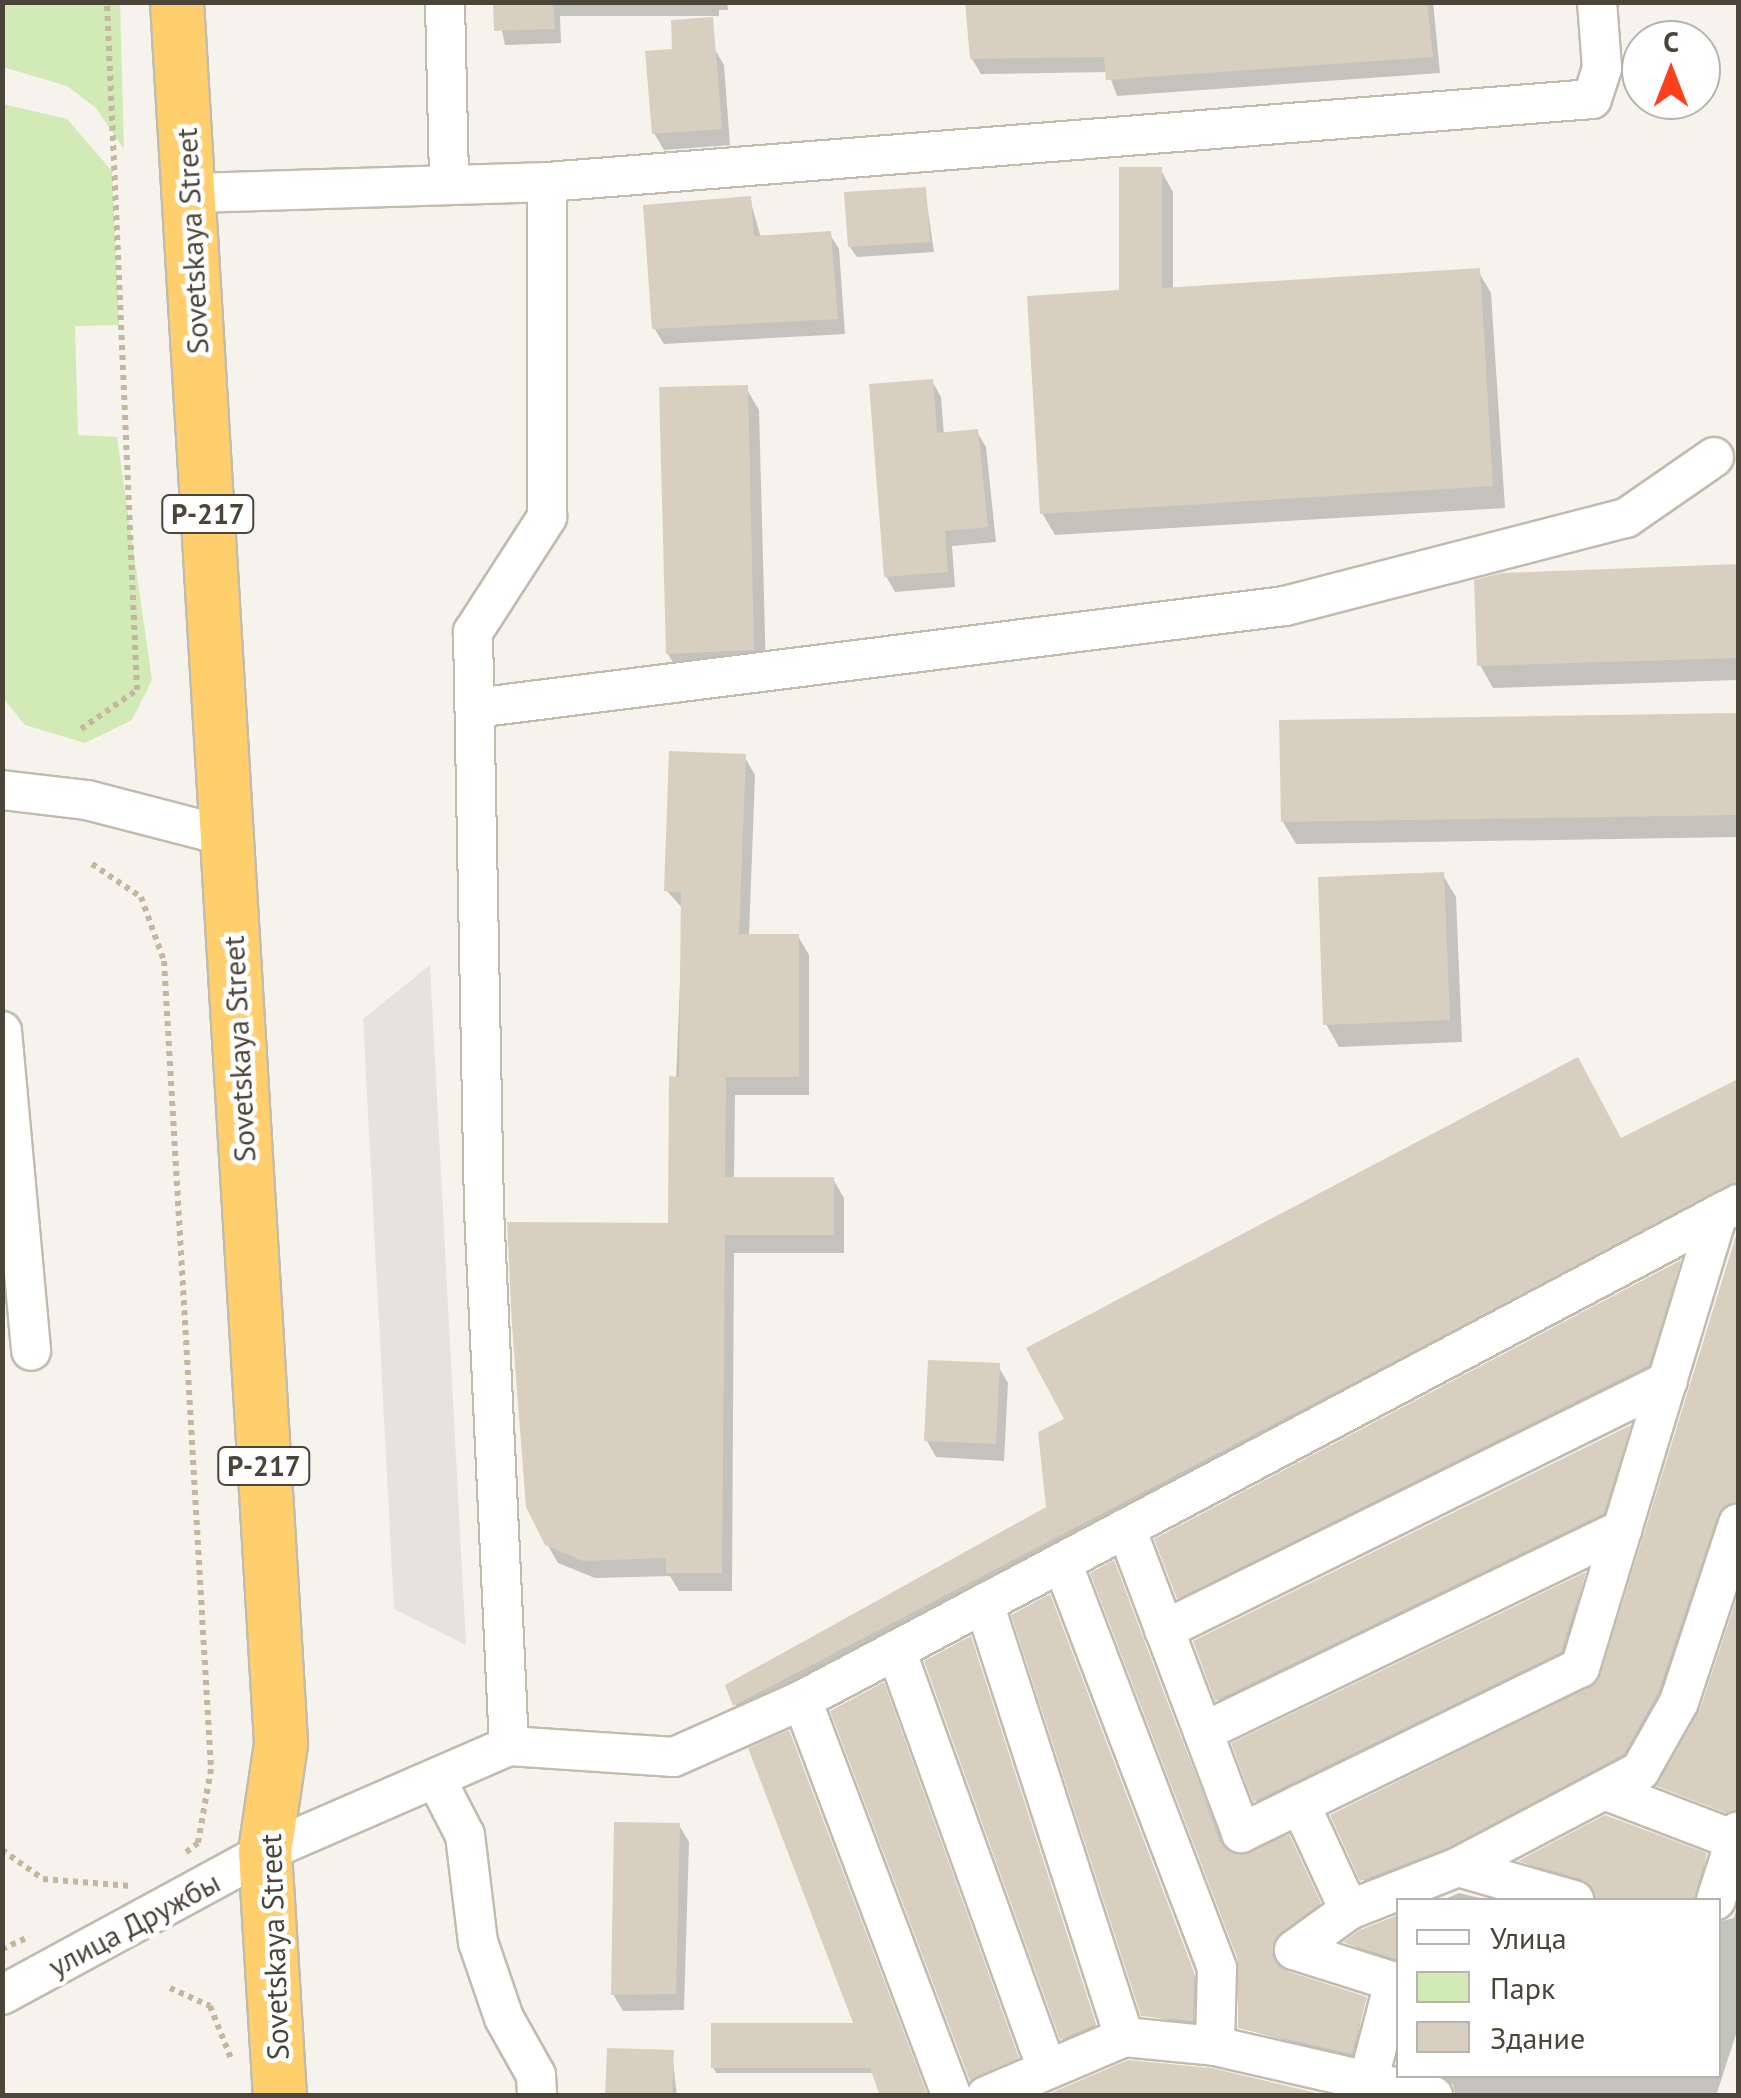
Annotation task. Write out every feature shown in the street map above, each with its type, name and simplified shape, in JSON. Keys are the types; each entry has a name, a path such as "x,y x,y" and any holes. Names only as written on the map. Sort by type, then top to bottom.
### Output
{"highway":[{"name":"Sovetskaya Street","path":"177,2 281,1744 265,1852 256,2086"}],"street":[{"path":"445,2 448,180"},
{"path":"190,193 448,180 547,182 1592,99 1602,68 1597,2"},
{"path":"547,182 546,517 474,632 484,1210 509,1746 674,1757 802,1700 1728,1209"},
{"path":"475,708 1285,606 1626,518 1714,457"},
{"path":"2,790 87,800 226,836"},
{"path":"2,1032 31,1352"},
{"path":"1126,1528 1241,1833 1580,1668 1668,1381 1728,1209"},
{"path":"1164,1630 1668,1381"},
{"path":"1369,2078 1396,1982 1294,1950 1349,1910 1458,1866 1640,1772 1678,1702 1738,1524"},
{"path":"1202,1732 1622,1529"},
{"path":"1062,1562 1217,1968 1215,2046"},
{"path":"984,1603 1124,2037"},
{"path":"896,1650 1046,2070"},
{"path":"802,1700 952,2096"},
{"name":"улица Дружбы","path":"2,1995 265,1852 509,1746"},
{"path":"437,1780 465,1835 478,1942 504,2018 536,2074 537,2096"},
{"path":"1604,1790 1737,1836 1717,1898"},
{"path":"1300,1804 1349,1910"},
{"path":"1458,1866 1567,1898"},
{"path":"986,2096 1124,2037 1215,2046 1369,2078 1433,2096"}],"path":[{"path":"81,729 137,690 107,2"},
{"path":"92,864 140,897 164,961 211,1769 198,1843 172,1865"},
{"path":"2,1850 42,1879 146,1887 128,1895"},
{"path":"2,1949 38,1933"},
{"path":"170,1988 210,2006 232,2056 256,2086"}],"green space":[{"path":"2,3 120,3 124,149 96,108 67,86 3,67"},
{"path":"3,104 67,119 112,171 119,325 75,326 78,435 117,437 152,680 132,720 85,743 25,725 3,698"}],"shaded area":[{"path":"430,965 466,1645 394,1609 363,1019"}],"building":[{"path":"493,2 553,2 555,29 494,31"},
{"path":"965,2 1427,2 1433,57 1106,80 1104,57 970,59"},
{"path":"713,17 722,129 652,134 645,51 672,49 671,20"},
{"path":"1119,167 1162,167 1162,288 1480,268 1493,486 1040,514 1027,296 1119,290"},
{"path":"926,187 930,242 848,247 844,192"},
{"path":"751,196 754,236 831,231 838,319 652,329 643,205"},
{"path":"933,379 937,433 978,429 988,527 945,531 948,572 884,577 869,384"},
{"path":"748,385 754,650 666,654 659,387"},
{"path":"1738,564 1738,658 1477,666 1474,580 1502,573"},
{"path":"1738,713 1738,815 1281,822 1279,720"},
{"path":"669,751 746,754 739,934 799,934 799,1077 726,1077 725,1177 834,1177 834,1235 725,1235 722,1573 666,1573 666,1558 583,1561 545,1545 526,1507 512,1326 507,1222 668,1223 669,1076 679,1077 681,892 664,891"},
{"path":"1444,872 1450,1020 1323,1025 1318,877"},
{"path":"1578,1057 1621,1138 1738,1079 1738,1182 733,1706 725,1685 1046,1507 1038,1432 1064,1419 1026,1348"},
{"path":"1738,1229 1738,1502 1717,1517 1658,1693 1624,1754 1449,1847 1360,1881 1330,1815 1598,1682"},
{"path":"1681,1260 1649,1365 1177,1599 1154,1539"},
{"path":"928,1360 1000,1363 996,1444 924,1441"},
{"path":"1631,1425 1604,1513 1215,1701 1193,1641"},
{"path":"1114,1560 1220,1842 1240,1855 1289,1834 1321,1903 1280,1933 1272,1955 1287,1971 1367,1997 1352,2054 1238,2028 1238,1960 1090,1573"},
{"path":"1586,1572 1561,1652 1253,1802 1231,1743"},
{"path":"1050,1594 1194,1972 1193,2021 1141,2016 1011,1615"},
{"path":"1738,1594 1738,1809 1726,1813 1656,1786 1700,1709"},
{"path":"971,1636 1096,2024 1060,2040 924,1661"},
{"path":"884,1682 1019,2058 970,2081 830,1711"},
{"path":"789,1730 928,2096 880,2096 870,2068 711,2068 711,2023 853,2023 748,1748"},
{"path":"1605,1815 1707,1853 1695,1898 1595,1898 1581,1879 1518,1861"},
{"path":"614,1822 680,1823 676,1994 611,1995"},
{"path":"1396,1916 1396,1959 1343,1942 1360,1930"},
{"path":"607,2048 674,2050 672,2096 605,2096"},
{"path":"1128,2060 1211,2068 1330,2096 1044,2096"}]}
